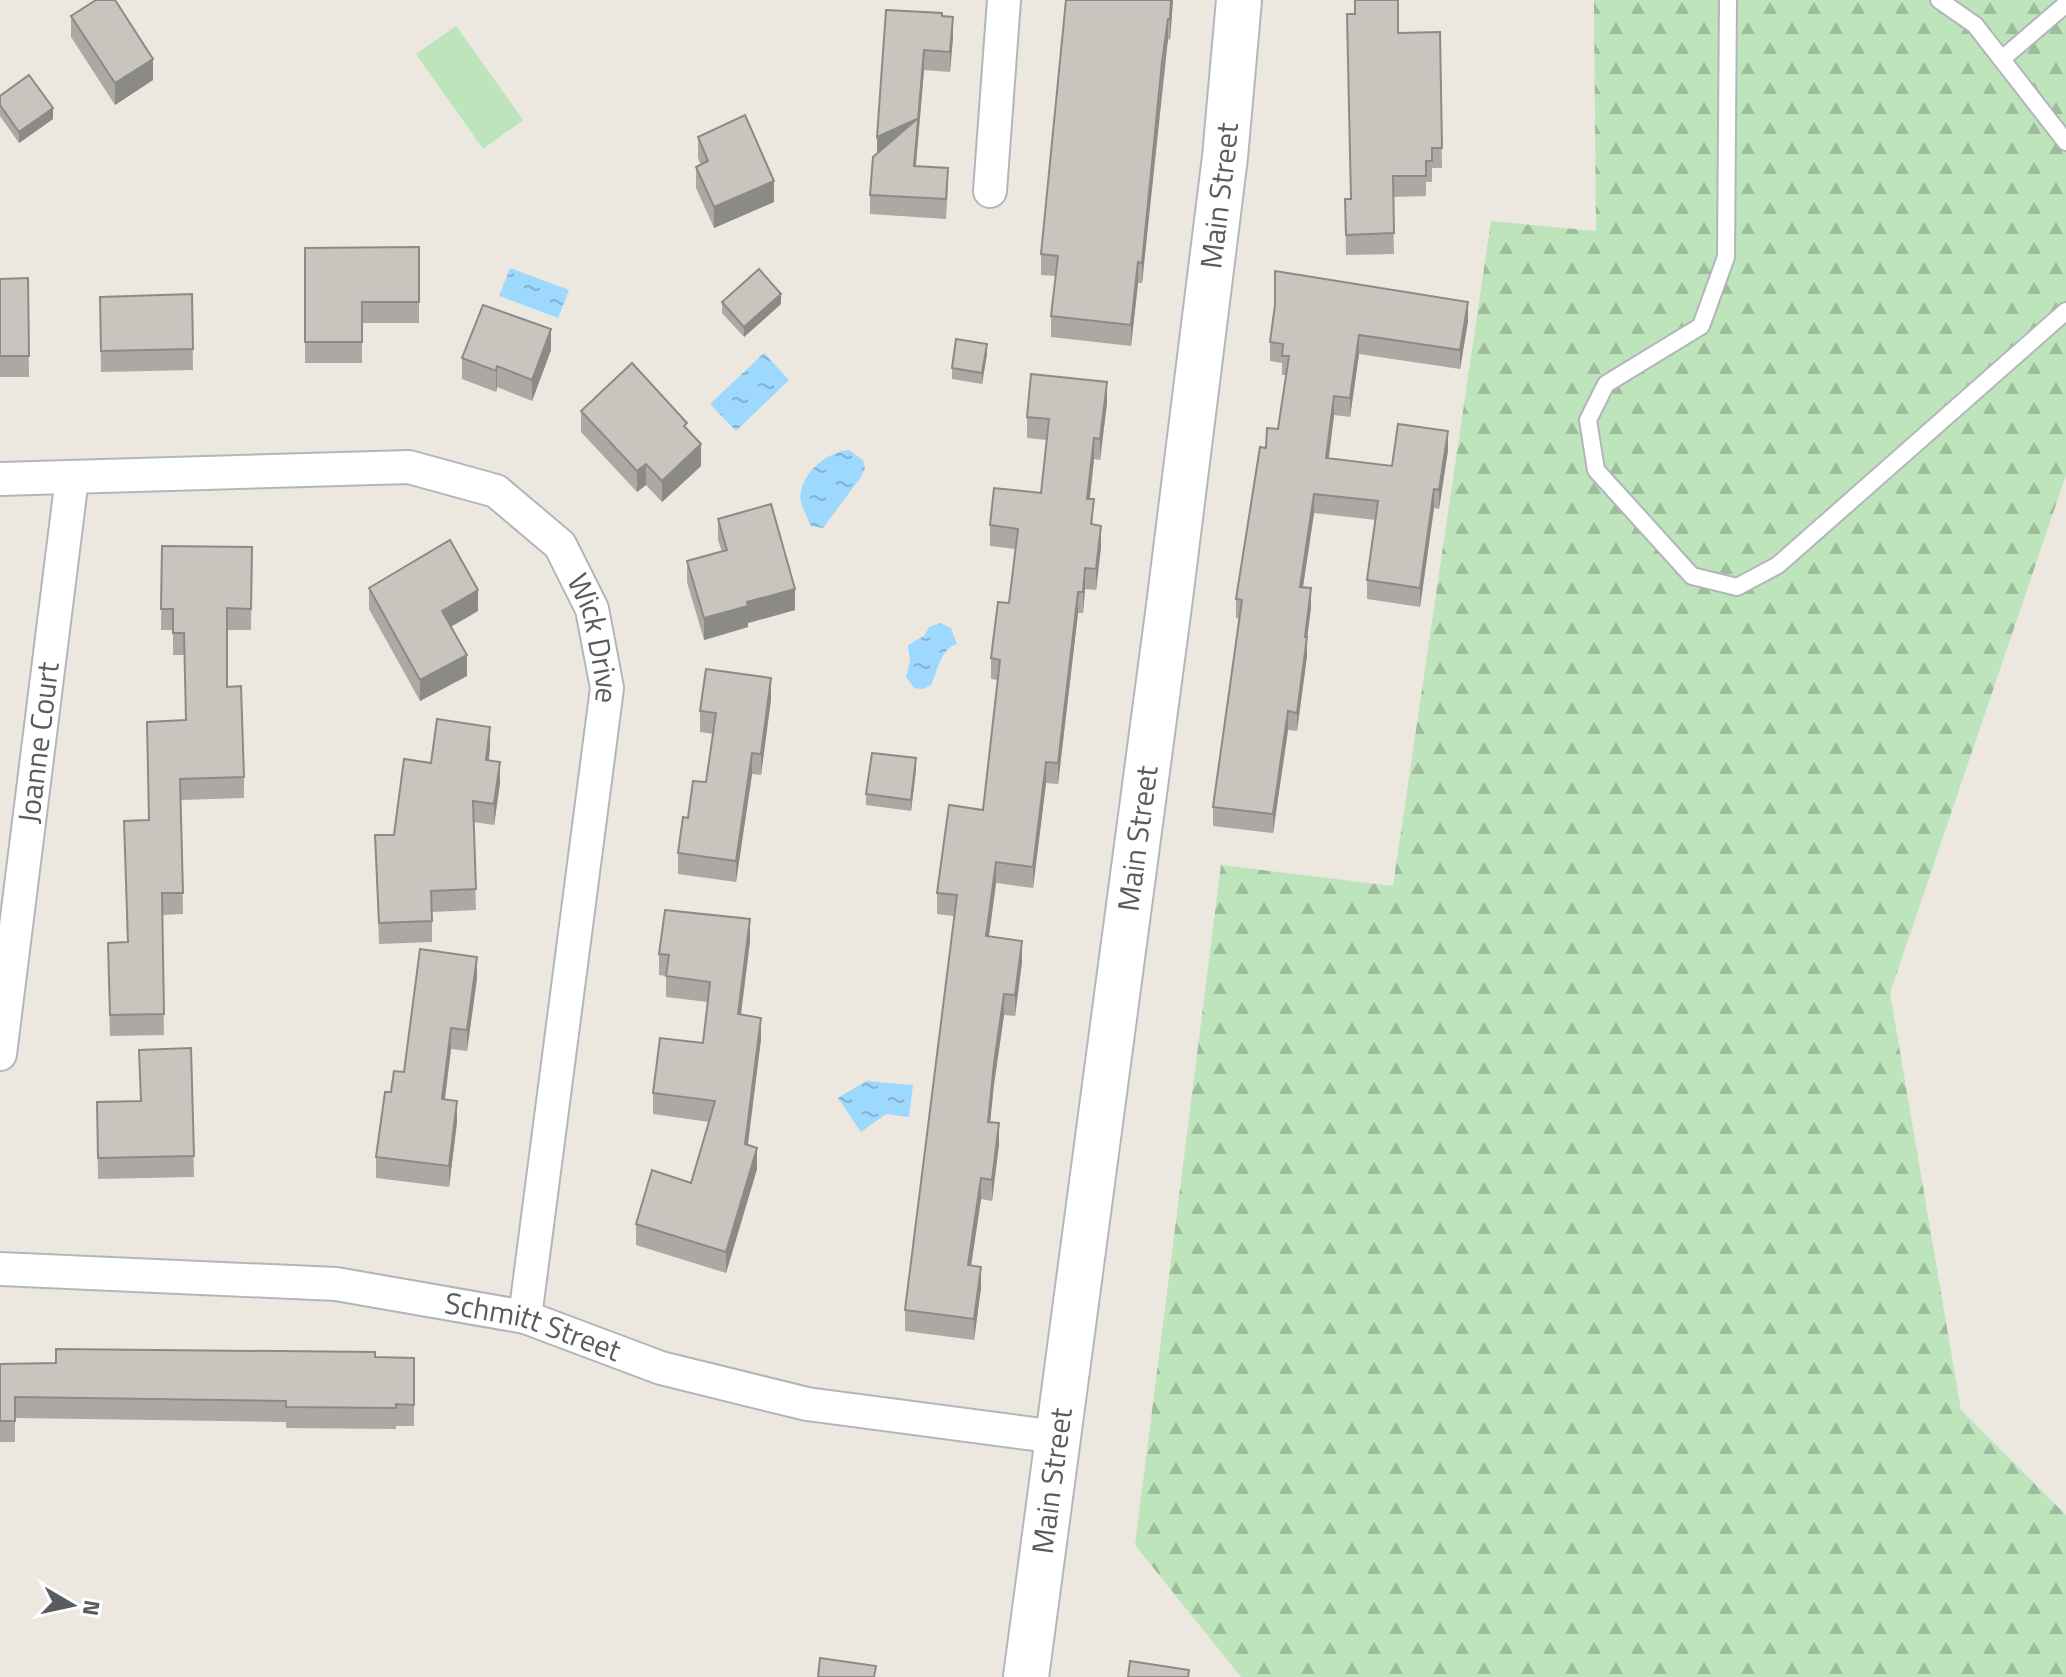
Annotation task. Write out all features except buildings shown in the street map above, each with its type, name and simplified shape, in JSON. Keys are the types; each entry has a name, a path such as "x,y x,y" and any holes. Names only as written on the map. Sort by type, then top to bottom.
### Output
{"main road":[{"name":"Main Street","path":"1026,1677 1169,606 1225,157 1239,0"}],"street":[{"path":"990,191 1004,0"},
{"name":"Wick Drive","path":"0,479 409,467 496,491 560,545 592,609 607,688 525,1317"},
{"name":"Joanne Court","path":"0,1054 72,478"},
{"name":"Schmitt Street","path":"0,1269 336,1284 525,1317 661,1368 807,1404 1057,1437"}],"lane":[{"path":"1728,0 1726,257 1701,326 1606,384 1588,420 1596,470 1692,576 1737,587 1778,565 2066,311"},
{"path":"1939,0 1975,25 2066,142"},
{"path":"2002,59 2066,4"}],"green space":[{"path":"1594,0 2066,0 2066,475 1890,993 1961,1410 2066,1515 2066,1677 1241,1677 1135,1545 1221,865 1393,886 1491,221 1596,231"},
{"path":"456,26 523,120 483,149 416,54"}],"water":[{"path":"510,268 569,290 558,318 499,296"},
{"path":"764,353 789,380 736,431 710,404"},
{"path":"849,450 863,460 865,468 861,477 823,528 811,526 801,502 803,483 823,460"},
{"path":"940,623 951,628 957,644 943,655 931,685 923,689 914,688 906,677 910,662 908,645 924,636 929,627"},
{"path":"866,1081 913,1085 909,1117 886,1114 861,1132 838,1098"}]}
